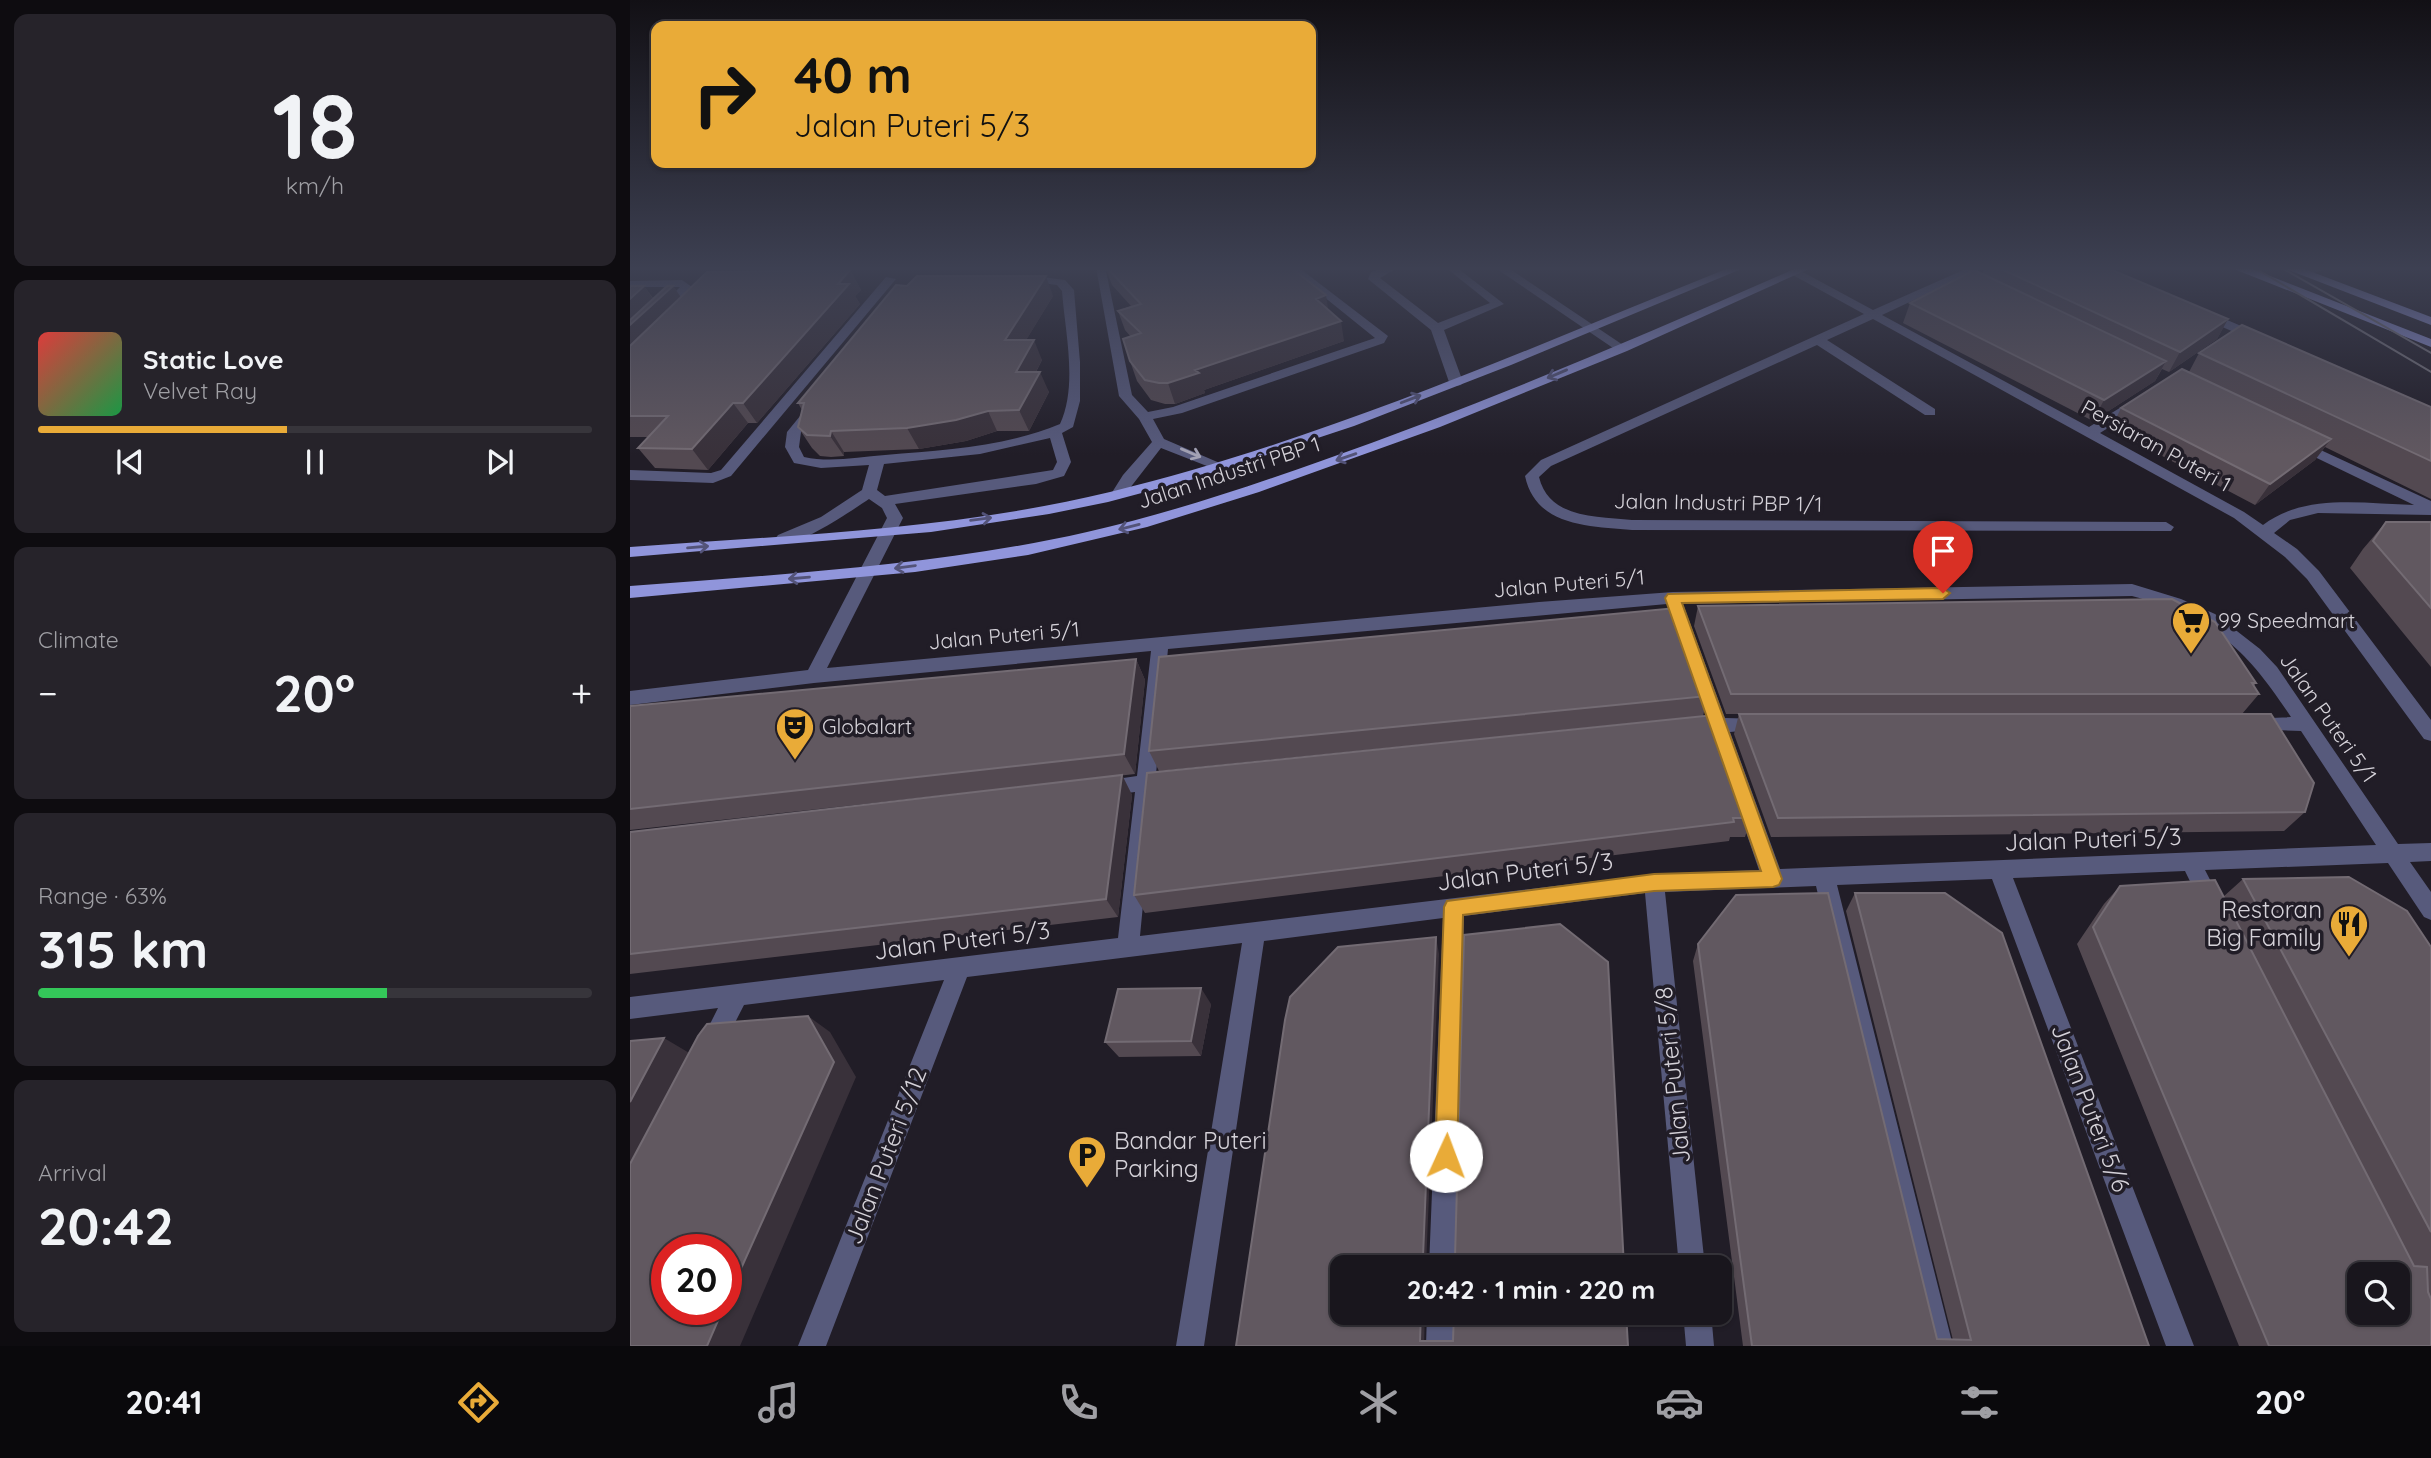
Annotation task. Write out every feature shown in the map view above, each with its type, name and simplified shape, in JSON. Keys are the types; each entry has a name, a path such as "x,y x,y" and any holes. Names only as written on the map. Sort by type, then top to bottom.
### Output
{"main road":[{"name":"Jalan Industri PBP 1","path":"630,552 889,531 1011,515 1118,494 1222,467 1456,382 1584,330"},
{"name":"Jalan Industri PBP 1","path":"630,592 867,572 998,555 1150,522 1382,445 1660,330"},
{"path":"2398,330 2431,343"}],"street":[{"path":"630,344 645,330"},
{"path":"630,475 713,478 726,473 847,330"},
{"path":"876,330 794,432 792,447 799,460 814,464 878,460 1006,444 1066,427 1072,419 1074,393 1070,330"},
{"path":"1113,330 1126,396 1145,417 1159,442 1222,467"},
{"path":"1145,417 1187,406 1380,340 1382,335 1375,330"},
{"path":"1438,330 1456,382"},
{"path":"1595,330 1620,347"},
{"name":"Jalan Industri PBP 1/1","path":"1840,330 1546,463 1532,476 1536,492 1545,505 1570,515 1632,525 2166,527"},
{"name":"Persiaran Puteri 1","path":"1899,330 2239,515 2265,532 2291,553 2320,584 2431,734"},
{"path":"2229,330 2238,335 2269,342"},
{"path":"1818,340 1930,412"},
{"path":"2090,433 2147,397"},
{"path":"783,539 875,496 1036,479 1059,473 1064,462 1055,432"},
{"path":"2282,436 2431,508"},
{"path":"1118,494 1159,442"},
{"path":"875,496 878,460"},
{"path":"814,676 895,518 888,505 875,496"},
{"path":"2265,532 2285,516 2309,509 2431,508"},
{"name":"Jalan Puteri 5/1","path":"630,698 814,676 1539,608 1673,598 2132,590 2181,603 2219,622 2249,648 2271,672 2431,910"},
{"path":"1673,598 1773,879"},
{"path":"1128,947 1160,645"},
{"path":"1677,728 1717,724 1772,724"},
{"path":"2237,724 2306,724"},
{"path":"1078,791 1186,779"},
{"name":"Jalan Puteri 5/3","path":"630,1008 1654,883 2431,852"},
{"path":"2191,862 2222,923"},
{"name":"Jalan Puteri 5/6","path":"2000,869 2180,1346"},
{"path":"1825,878 1939,1346"},
{"name":"Jalan Puteri 5/8","path":"1654,883 1691,1255"},
{"path":"1442,1255 1454,907"},
{"path":"1190,1346 1255,930"},
{"name":"Jalan Puteri 5/12","path":"813,1346 960,967"},
{"path":"699,1068 737,995"},
{"path":"1440,1346 1441,1325"},
{"path":"1698,1325 1700,1346"}],"building":[{"path":"647,330 808,330 743,403 733,403 692,449 638,448 668,416 630,416 630,346"},
{"path":"859,330 1012,330 1005,340 1034,340 1016,372 1040,372 1019,410 988,411 956,420 907,428 831,431 830,436 807,435 798,427 804,403 798,403"},
{"path":"1138,330 1315,330 1195,370 1199,373 1168,383 1145,380 1130,361 1123,339 1141,333"},
{"path":"1964,330 2100,330 2166,361 2104,400"},
{"path":"2132,330 2212,330 2180,352"},
{"path":"2235,330 2253,330 2431,407 2431,461 2199,353"},
{"path":"2182,369 2331,439 2270,484 2121,408"},
{"path":"2386,522 2431,522 2431,608 2373,541"},
{"path":"2172,599 2215,622 2256,683 2252,683 2259,694 1731,694 1698,606"},
{"path":"1676,608 1708,696 1149,751 1159,657"},
{"path":"1136,659 1124,754 630,809 630,706"},
{"path":"1739,714 2271,714 2314,783 2305,812 1778,818"},
{"path":"1714,715 1751,818 1733,818 1734,822 1134,895 1147,773"},
{"path":"1122,775 1106,899 630,954 630,832"},
{"path":"2349,877 2407,911 2431,947 2431,1232 2243,879"},
{"path":"2215,880 2414,1266 2427,1267 2428,1292 2431,1299 2431,1346 2269,1346 2093,927 2120,886"},
{"path":"1828,893 1937,1339 1971,1340 1855,893 1945,893 2002,933 2149,1346 1752,1346 1698,944 1736,895"},
{"path":"1560,924 1608,962 1623,1255 1455,1255 1464,935"},
{"path":"1436,937 1423,1255 1330,1255 1330,1325 1421,1325 1420,1341 1453,1341 1454,1325 1627,1325 1628,1346 1236,1346 1290,997 1338,947"},
{"path":"1201,988 1191,1041 1105,1042 1118,989"},
{"path":"808,1016 834,1062 742,1266 742,1234 651,1234 651,1325 716,1325 707,1346 630,1346 630,1164 698,1036 707,1024"},
{"path":"664,1038 630,1102 630,1041"}],"tram line":[{"path":"2359,330 2431,372"},
{"path":"2390,330 2431,353"}],"place":[{"name":"99 Speedmart","path":"2191,655"},
{"name":"Globalart","path":"795,761"},
{"name":"Restoran Big Family","path":"2349,958"},
{"name":"Bandar Puteri Parking","path":"1087,1189"}],"route":[{"path":"1446,1156 1454,907 1654,883 1773,879 1673,598 1943,593"}]}
